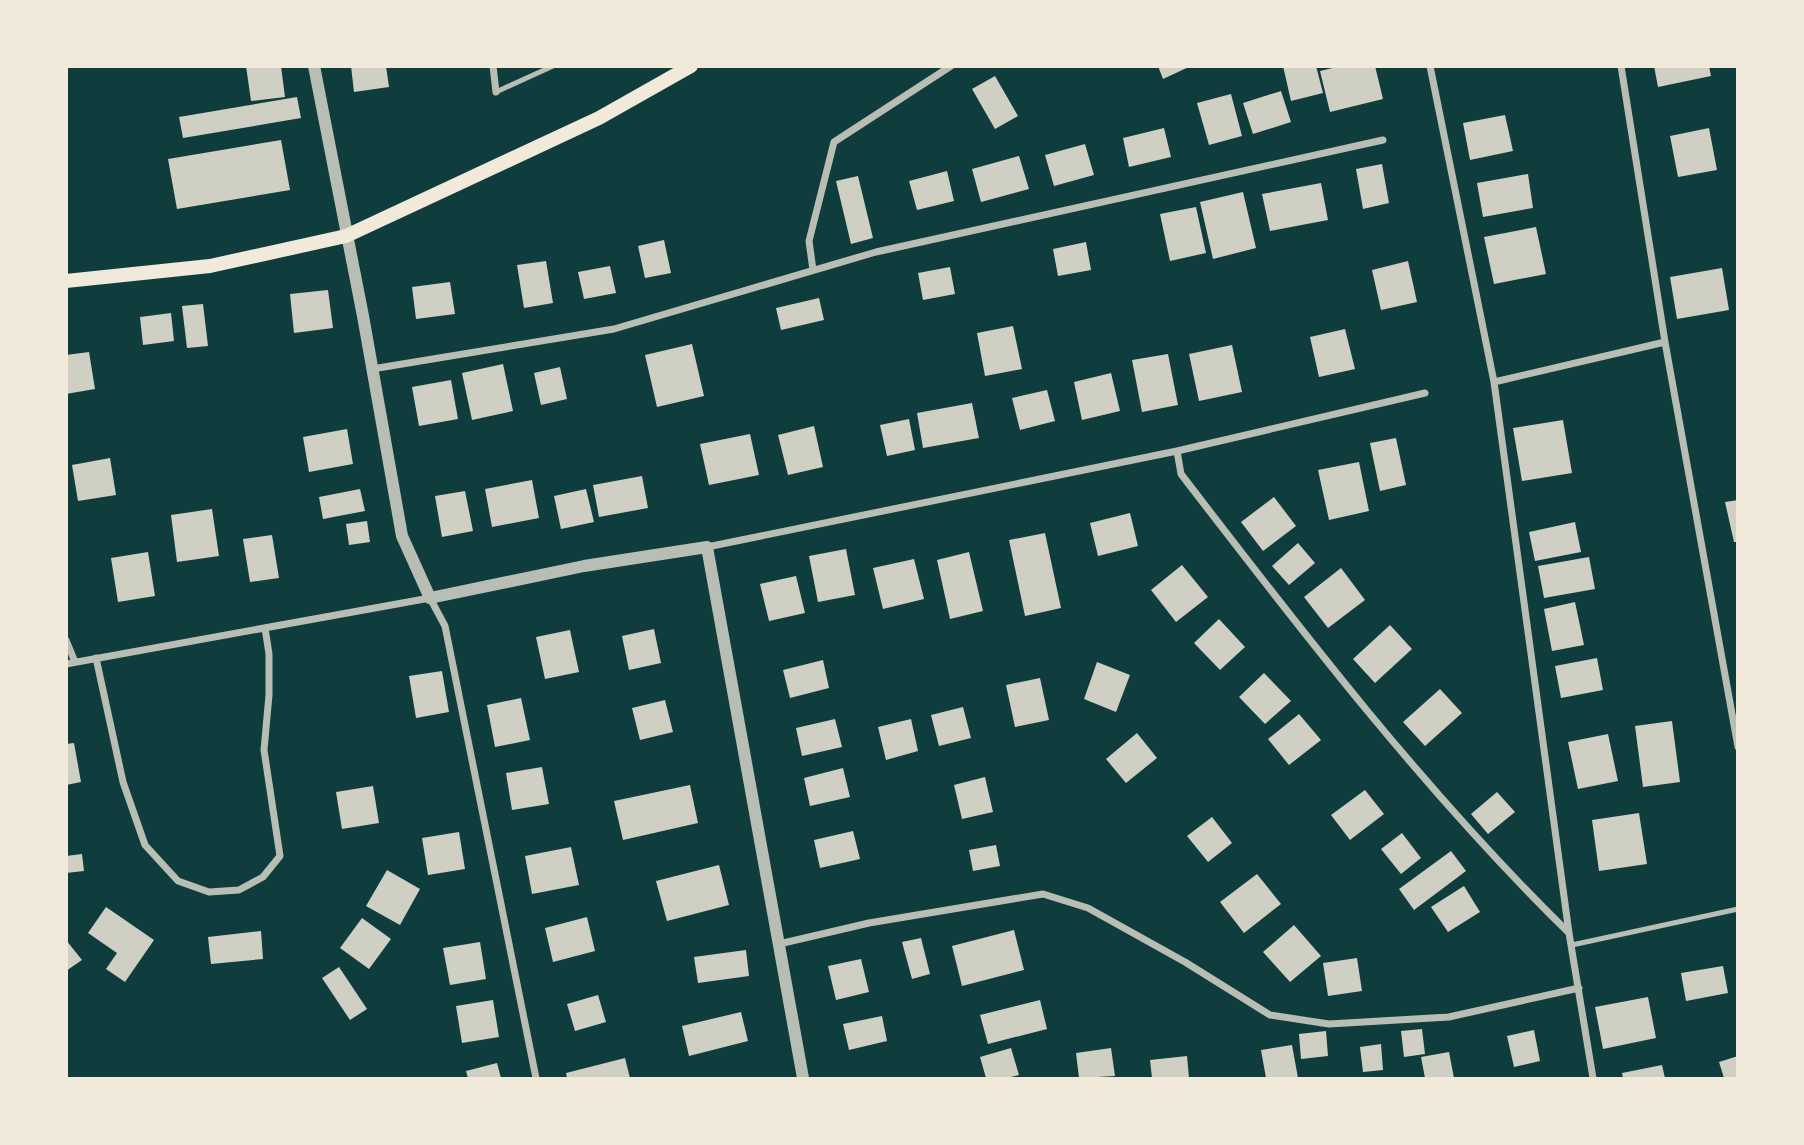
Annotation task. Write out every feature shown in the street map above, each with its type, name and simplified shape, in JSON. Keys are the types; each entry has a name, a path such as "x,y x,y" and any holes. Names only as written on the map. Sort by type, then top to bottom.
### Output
{"main road":[{"path":"66,281 210,266 346,236 599,118 691,66"}],"street":[{"path":"314,66 402,536 445,626 536,1079"},
{"path":"493,66 495,92"},
{"path":"813,270 809,241 834,142 951,66"},
{"path":"1430,66 1494,382 1569,933 1593,1079"},
{"path":"1621,66 1665,342 1738,747"},
{"path":"372,369 614,329 876,252 1383,140"},
{"path":"1494,382 1665,342"},
{"path":"66,640 71,663 265,628 584,566 707,547 1177,451 1425,393"},
{"path":"1177,451 1181,474 1331,667 1518,884 1569,933"},
{"path":"707,547 803,1079"},
{"path":"96,658 123,782 145,845 178,881 209,892 239,890 263,877 280,856 264,750 270,695 270,654 265,628"},
{"path":"779,944 869,923 1043,894 1088,908 1185,962 1270,1015 1329,1024 1449,1017 1579,988"}],"lane":[{"path":"495,92 553,66"},
{"path":"1572,945 1738,909"}],"building":[{"path":"246,66 281,66 285,97 251,101"},
{"path":"351,66 386,66 389,87 354,92"},
{"path":"1158,66 1191,66 1163,79"},
{"path":"1283,66 1316,66 1323,93 1291,101"},
{"path":"1341,66 1375,66 1383,99 1330,112 1320,71"},
{"path":"1654,66 1709,66 1711,76 1658,87"},
{"path":"995,76 1018,116 995,129 972,89"},
{"path":"1281,91 1291,122 1253,134 1243,103"},
{"path":"1231,94 1242,136 1209,145 1197,103"},
{"path":"297,97 301,118 183,138 179,117"},
{"path":"1505,115 1513,151 1470,160 1463,123"},
{"path":"1164,128 1171,157 1129,167 1123,138"},
{"path":"1709,128 1717,170 1678,177 1670,136"},
{"path":"281,140 290,190 177,209 168,159"},
{"path":"1085,144 1094,175 1054,186 1045,155"},
{"path":"1019,156 1029,189 981,202 972,169"},
{"path":"1382,164 1389,203 1363,209 1356,169"},
{"path":"947,171 954,201 917,210 909,181"},
{"path":"1528,174 1533,208 1483,217 1477,183"},
{"path":"858,176 873,238 851,244 836,181"},
{"path":"1321,183 1328,220 1270,231 1262,194"},
{"path":"1243,192 1256,248 1213,259 1200,202"},
{"path":"1196,207 1206,253 1170,261 1160,214"},
{"path":"1536,227 1546,274 1494,284 1484,237"},
{"path":"664,240 671,273 645,278 638,246"},
{"path":"1086,242 1091,270 1058,276 1053,249"},
{"path":"546,261 553,303 524,308 517,265"},
{"path":"1408,261 1417,302 1381,310 1372,270"},
{"path":"610,266 616,293 584,299 578,272"},
{"path":"950,267 955,294 923,300 918,273"},
{"path":"1722,268 1729,310 1677,319 1670,277"},
{"path":"450,282 455,314 416,319 412,287"},
{"path":"328,290 333,328 294,333 290,294"},
{"path":"819,298 824,320 781,330 776,308"},
{"path":"203,304 208,346 187,348 182,306"},
{"path":"171,313 174,341 143,345 140,317"},
{"path":"1013,326 1022,369 985,376 977,333"},
{"path":"1345,329 1355,369 1319,377 1310,337"},
{"path":"692,344 704,396 657,407 645,355"},
{"path":"1232,345 1242,392 1199,401 1189,354"},
{"path":"89,352 95,389 66,394 66,355"},
{"path":"1168,354 1178,405 1142,412 1132,360"},
{"path":"503,364 513,411 472,420 462,373"},
{"path":"560,367 567,399 541,405 534,373"},
{"path":"1111,373 1120,411 1082,420 1074,382"},
{"path":"451,380 458,419 419,426 412,387"},
{"path":"1047,390 1055,421 1020,430 1012,398"},
{"path":"972,403 979,438 923,448 917,413"},
{"path":"909,419 915,450 887,456 880,425"},
{"path":"1563,420 1572,473 1522,481 1513,428"},
{"path":"814,426 823,467 788,475 778,435"},
{"path":"347,429 353,464 309,472 303,437"},
{"path":"750,434 759,475 709,485 700,444"},
{"path":"1396,438 1406,485 1380,491 1370,443"},
{"path":"110,458 116,495 78,501 72,465"},
{"path":"1359,462 1369,511 1329,520 1318,470"},
{"path":"642,476 648,508 599,517 593,485"},
{"path":"532,480 539,518 492,527 485,489"},
{"path":"360,489 365,511 323,519 319,497"},
{"path":"586,489 594,522 561,529 554,496"},
{"path":"465,491 473,531 442,537 435,496"},
{"path":"1274,497 1296,526 1263,551 1241,522"},
{"path":"1738,500 1738,542 1734,542 1725,502"},
{"path":"212,509 219,556 177,562 171,515"},
{"path":"1130,513 1138,546 1098,556 1090,523"},
{"path":"367,521 370,542 349,545 346,524"},
{"path":"1575,522 1581,552 1535,561 1529,532"},
{"path":"1045,533 1061,608 1025,616 1009,540"},
{"path":"272,535 279,578 250,582 243,539"},
{"path":"1298,543 1315,563 1289,585 1272,566"},
{"path":"846,549 855,595 818,602 809,556"},
{"path":"148,552 155,596 118,602 111,558"},
{"path":"969,552 983,611 950,619 937,560"},
{"path":"1589,557 1595,589 1544,598 1538,566"},
{"path":"914,559 924,599 883,609 873,568"},
{"path":"1182,565 1208,597 1176,622 1151,590"},
{"path":"1341,568 1365,600 1328,628 1304,597"},
{"path":"796,576 805,613 769,621 760,584"},
{"path":"1575,602 1584,645 1552,651 1544,609"},
{"path":"1219,619 1245,647 1220,670 1194,643"},
{"path":"1390,625 1412,649 1375,683 1353,659"},
{"path":"654,629 661,663 629,670 622,636"},
{"path":"570,630 579,672 545,679 536,637"},
{"path":"1597,658 1603,690 1561,698 1555,666"},
{"path":"823,660 829,688 790,698 783,670"},
{"path":"1097,662 1130,675 1116,712 1084,699"},
{"path":"442,671 449,712 416,718 409,676"},
{"path":"1264,673 1291,701 1265,724 1239,697"},
{"path":"1040,678 1049,720 1015,727 1006,685"},
{"path":"1440,689 1462,713 1425,746 1403,722"},
{"path":"521,698 530,740 495,747 487,705"},
{"path":"665,700 673,732 640,740 632,708"},
{"path":"963,707 971,738 939,746 931,715"},
{"path":"1299,714 1321,740 1289,765 1268,739"},
{"path":"835,719 842,747 802,756 796,728"},
{"path":"911,719 918,751 886,760 878,727"},
{"path":"1672,721 1680,782 1643,787 1635,726"},
{"path":"1137,733 1157,758 1126,783 1106,759"},
{"path":"1608,734 1618,781 1578,789 1568,742"},
{"path":"74,743 81,782 66,785 66,744"},
{"path":"542,767 549,804 512,810 506,773"},
{"path":"843,768 850,797 810,806 804,778"},
{"path":"985,777 993,812 962,819 954,785"},
{"path":"690,785 698,823 623,840 614,801"},
{"path":"373,786 379,823 342,829 336,792"},
{"path":"1365,790 1384,814 1350,840 1331,815"},
{"path":"1497,792 1515,812 1488,834 1471,814"},
{"path":"1639,813 1647,864 1599,871 1592,820"},
{"path":"1212,817 1232,843 1208,862 1187,836"},
{"path":"853,831 860,859 820,868 814,840"},
{"path":"459,832 465,869 428,875 422,838"},
{"path":"1402,833 1421,858 1401,874 1381,849"},
{"path":"996,845 1000,866 973,871 969,850"},
{"path":"571,847 579,885 532,894 525,856"},
{"path":"1451,851 1466,871 1414,910 1399,889"},
{"path":"82,854 84,871 66,873 66,856"},
{"path":"719,865 729,905 667,921 656,881"},
{"path":"387,870 420,889 400,925 366,906"},
{"path":"1257,874 1281,904 1244,933 1220,902"},
{"path":"1464,886 1480,912 1448,932 1431,907"},
{"path":"106,907 154,940 125,982 106,969 117,953 88,933"},
{"path":"587,917 595,951 553,962 545,928"},
{"path":"362,918 391,939 369,969 340,948"},
{"path":"1294,925 1321,956 1290,982 1263,952"},
{"path":"1014,930 1024,970 962,986 952,946"},
{"path":"261,931 263,959 211,964 208,937"},
{"path":"921,938 930,974 912,979 902,942"},
{"path":"66,940 82,960 66,971"},
{"path":"480,942 486,979 450,985 443,948"},
{"path":"746,950 749,976 698,983 694,957"},
{"path":"1357,958 1362,991 1328,996 1323,963"},
{"path":"861,959 869,992 836,1000 828,966"},
{"path":"1723,966 1728,993 1686,1001 1681,973"},
{"path":"339,967 367,1009 350,1020 322,978"},
{"path":"598,995 606,1022 575,1031 567,1004"},
{"path":"1648,997 1656,1038 1603,1049 1595,1007"},
{"path":"493,1000 499,1037 462,1043 456,1006"},
{"path":"1040,1000 1047,1029 988,1044 980,1015"},
{"path":"741,1012 748,1041 689,1056 682,1026"},
{"path":"882,1016 887,1041 849,1050 843,1024"},
{"path":"1422,1029 1425,1054 1404,1057 1401,1031"},
{"path":"1534,1030 1540,1061 1514,1067 1507,1036"},
{"path":"1326,1031 1328,1056 1301,1059 1299,1034"},
{"path":"1381,1044 1383,1070 1363,1072 1360,1047"},
{"path":"1292,1045 1298,1078 1266,1078 1261,1050"},
{"path":"1011,1048 1019,1075 986,1078 980,1057"},
{"path":"1111,1048 1115,1076 1079,1078 1076,1053"},
{"path":"1449,1052 1454,1078 1425,1078 1421,1057"},
{"path":"1187,1056 1189,1078 1152,1078 1150,1060"},
{"path":"1738,1056 1738,1078 1724,1078 1719,1062"},
{"path":"625,1058 630,1078 567,1078 566,1073"},
{"path":"497,1063 501,1078 468,1078 466,1071"},
{"path":"1662,1065 1665,1078 1623,1078 1622,1073"}]}
